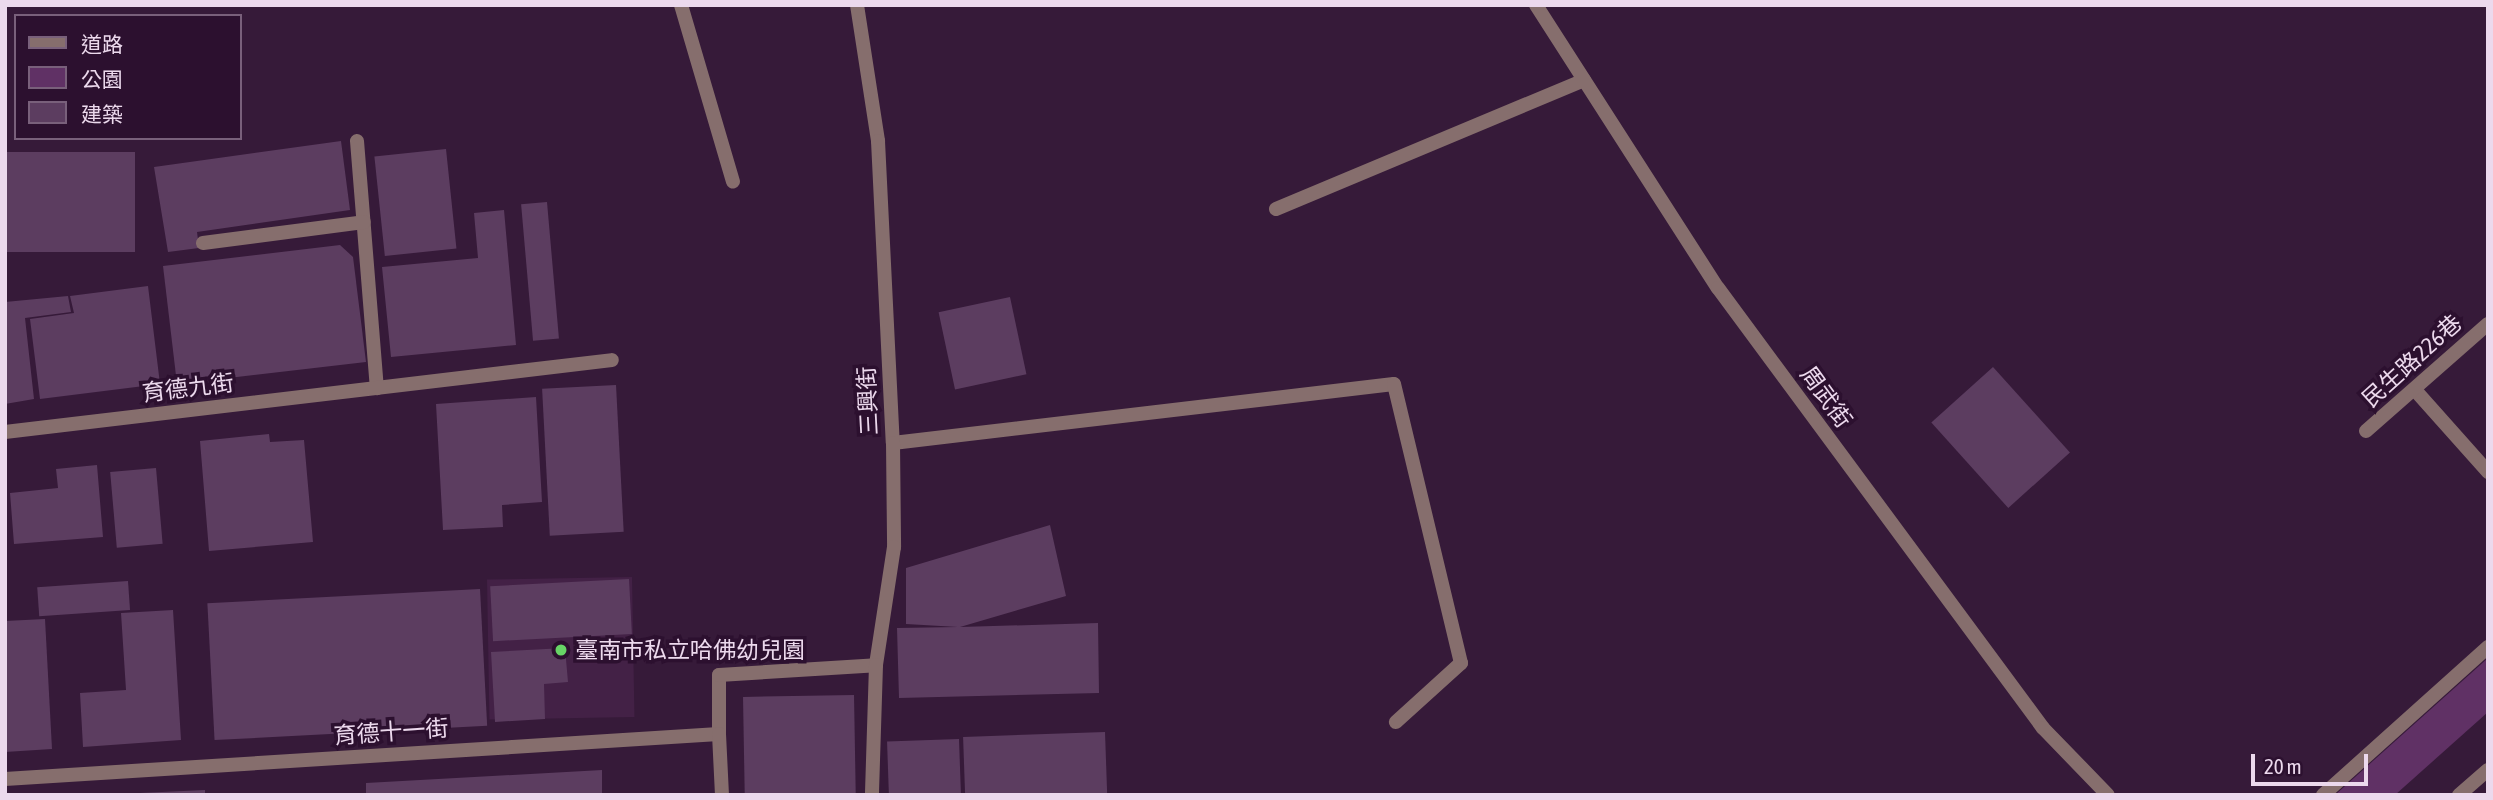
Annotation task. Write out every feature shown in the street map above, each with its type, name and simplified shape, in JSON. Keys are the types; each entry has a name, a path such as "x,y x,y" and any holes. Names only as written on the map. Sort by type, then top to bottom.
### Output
{"street":[{"path":"681,5 733,182"},
{"name":"三興街","path":"857,5 878,141 893,443 894,547 876,665 872,795"},
{"name":"周武街","path":"1536,5 1718,288 2043,727 2108,795"},
{"path":"1276,209 1584,80"},
{"path":"357,141 377,388"},
{"path":"203,243 364,222"},
{"name":"民生路226巷","path":"2366,431 2488,324"},
{"name":"育德九街","path":"5,432 612,360"},
{"path":"893,443 1394,384 1461,663 1396,722"},
{"path":"2415,390 2488,472"},
{"path":"2323,795 2488,647"},
{"path":"722,795 719,675 876,665"},
{"name":"育德十一街","path":"5,779 719,734"},
{"path":"2459,795 2488,769"}],"shaded area":[{"name":"臺南市私立哈佛幼兒園","path":"632,577 634,717 489,720 487,580"}],"green space":[{"path":"2488,658 2488,712 2395,795 2335,795"}],"building":[{"path":"341,141 350,210 197,232 199,248 168,252 154,167"},
{"path":"446,149 456,248 385,256 374,157"},
{"path":"5,152 135,152 135,252 5,252"},
{"path":"547,202 559,338 533,341 521,204"},
{"path":"504,210 516,345 391,357 382,267 478,258 474,213"},
{"path":"340,245 353,257 366,362 177,384 163,266"},
{"path":"148,286 160,384 40,399 30,319 74,313 70,296"},
{"path":"68,296 71,312 25,318 34,399 5,404 5,302"},
{"path":"1010,297 1026,374 955,389 939,312"},
{"path":"1993,367 2070,452 2008,508 1931,423"},
{"path":"616,385 624,532 550,536 542,389"},
{"path":"536,397 542,502 502,505 503,527 443,530 436,404"},
{"path":"269,434 270,442 304,440 313,542 209,551 200,441"},
{"path":"97,465 103,537 14,544 10,493 58,488 56,469"},
{"path":"156,468 163,544 117,548 110,472"},
{"path":"1050,525 1066,596 960,627 1098,623 1099,693 899,698 897,628 958,627 906,624 906,568"},
{"path":"629,579 632,634 493,641 490,586"},
{"path":"128,581 130,610 39,616 37,587"},
{"path":"480,589 487,726 215,740 207,603"},
{"path":"173,610 181,740 83,747 80,693 126,690 121,613"},
{"path":"45,619 52,749 5,752 5,621"},
{"path":"565,648 568,682 544,684 545,719 495,722 491,652"},
{"path":"854,695 856,795 745,795 743,697"},
{"path":"1105,732 1107,795 965,795 963,737"},
{"path":"959,739 961,795 889,795 887,742"},
{"path":"602,770 602,795 366,795 366,783"},
{"path":"205,790 205,795 140,795 140,793"}],"place":[{"name":"臺南市私立哈佛幼兒園","path":"561,650"}]}
